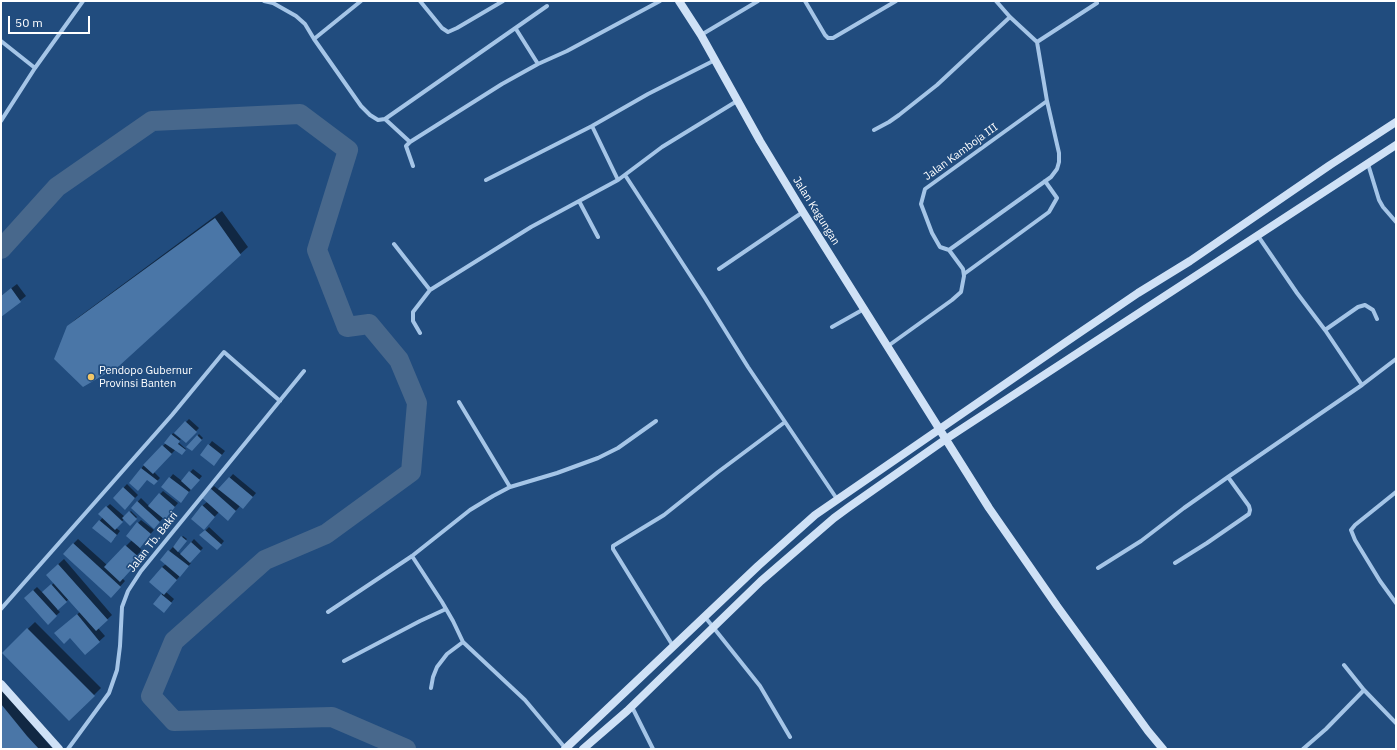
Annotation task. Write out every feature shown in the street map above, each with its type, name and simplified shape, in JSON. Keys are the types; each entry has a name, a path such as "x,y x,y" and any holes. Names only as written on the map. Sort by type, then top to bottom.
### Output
{"main road":[{"name":"Jalan Kagungan","path":"679,1 701,35 803,212 989,508 1057,606 1148,731 1163,749"},
{"path":"565,749 758,566 815,515 1138,293 1190,261 1330,165 1396,122"},
{"path":"583,749 632,706 761,581 834,518 946,439 1396,145"},
{"path":"1,684 59,749"}],"street":[{"path":"1,121 35,68 83,1"},
{"path":"264,1 273,3 296,16 305,24 361,106 370,115 378,120 385,119 547,6"},
{"path":"314,39 361,1"},
{"path":"420,1 442,28 448,32 458,28 503,1"},
{"path":"413,166 406,146 410,142 502,84 660,1"},
{"path":"701,35 758,1"},
{"path":"805,1 828,38 833,38 896,1"},
{"path":"949,250 1045,181 1054,173 1059,162 1059,153 1047,101 1037,42 1010,17 996,1"},
{"path":"1037,42 1097,3"},
{"path":"874,130 899,115 937,85 1010,17"},
{"path":"516,29 538,64"},
{"path":"1,41 35,68"},
{"path":"486,180 592,126 648,94 715,60"},
{"path":"420,333 413,321 413,312 430,290 531,227 618,180 662,147 738,101"},
{"name":"Jalan Kamboja III","path":"964,274 960,262 949,250 940,247 932,233 921,204 925,189 1047,101"},
{"path":"385,119 410,142"},
{"path":"592,126 618,180"},
{"path":"1368,164 1382,207 1396,222"},
{"path":"625,175 748,367 837,499"},
{"path":"888,346 961,292 964,274 1049,212 1057,198 1045,181"},
{"path":"579,201 598,236"},
{"path":"719,269 803,212"},
{"path":"1258,236 1297,294 1325,330 1362,385"},
{"path":"394,244 430,290"},
{"path":"1325,330 1358,307 1365,305 1373,310 1377,319"},
{"path":"832,328 864,309"},
{"path":"1,609 172,415 224,352 280,401"},
{"path":"1098,568 1141,541 1184,508 1362,385 1396,359"},
{"name":"Jalan Tb. Bakri","path":"68,749 109,693 117,670 122,608 128,591 140,571 304,371"},
{"path":"459,402 510,487"},
{"path":"328,612 412,556 470,510 510,487 557,473 598,458 618,448 656,421"},
{"path":"673,646 613,546 664,515 785,422"},
{"path":"1176,563 1249,514 1249,506 1228,477"},
{"path":"1396,492 1355,525 1351,530 1358,546 1380,581 1396,602"},
{"path":"412,556 446,609 463,642 525,700 565,749"},
{"path":"344,660 446,609"},
{"path":"705,616 760,686 790,737"},
{"path":"431,688 437,667 447,654 463,642"},
{"path":"1344,665 1364,690 1396,724"},
{"path":"1303,749 1326,729 1364,690"},
{"path":"632,706 653,749"}],"building":[{"path":"215,218 241,255 119,366 83,387 54,359 67,326"},
{"path":"11,288 21,302 1,317 1,296"},
{"path":"185,421 197,432 186,443 174,433"},
{"path":"171,434 180,441 178,444 186,450 182,455 164,443"},
{"path":"197,435 202,440 192,451 186,447"},
{"path":"208,444 222,455 214,466 200,455"},
{"path":"162,445 172,454 153,474 143,465"},
{"path":"141,468 158,481 154,485 147,480 138,491 129,483"},
{"path":"189,471 200,480 191,490 181,481"},
{"path":"169,477 189,492 181,503 161,487"},
{"path":"229,477 253,497 243,509 218,489"},
{"path":"123,487 135,498 125,510 113,498"},
{"path":"210,488 236,511 228,521 202,498"},
{"path":"159,493 175,507 165,520 148,506"},
{"path":"137,501 160,522 154,529 131,508"},
{"path":"202,505 215,517 204,530 191,519"},
{"path":"106,506 123,522 115,530 98,514"},
{"path":"129,511 137,519 130,526 122,518"},
{"path":"99,520 117,535 111,543 92,528"},
{"path":"137,522 151,534 140,548 126,536"},
{"path":"205,530 222,545 217,550 199,535"},
{"path":"181,536 187,541 178,552 173,547"},
{"path":"191,542 201,551 190,563 180,554"},
{"path":"73,543 121,587 111,598 63,554"},
{"path":"125,545 141,559 120,582 104,567"},
{"path":"168,550 189,566 180,577 160,560"},
{"path":"58,564 108,620 96,631 46,575"},
{"path":"162,567 177,580 164,595 149,582"},
{"path":"51,584 67,602 58,610 42,592"},
{"path":"33,590 57,616 48,625 24,598"},
{"path":"161,594 172,603 164,613 153,604"},
{"path":"77,614 100,642 85,655 70,638 64,644 54,633"},
{"path":"27,628 95,696 69,721 2,653"},
{"path":"1,704 27,736 39,749 1,749"}],"waterway":[{"path":"1,249 57,187 152,121 300,114 348,150 317,250 347,327 369,324 399,360 417,403 411,472 326,534 265,560 174,641 151,696 174,721 332,717 406,749"}],"place":[{"name":"Pendopo Gubernur Provinsi Banten","path":"91,377"}]}
